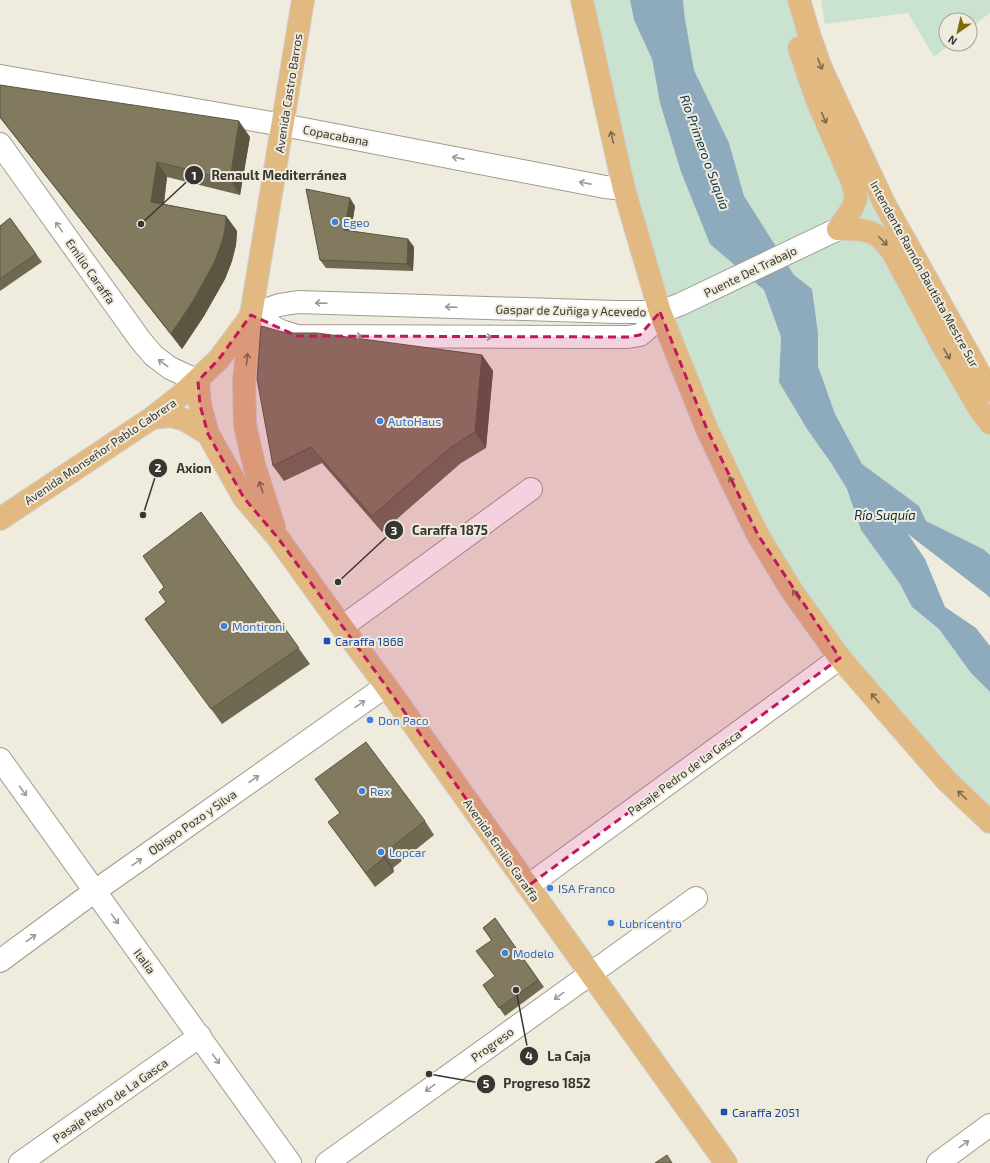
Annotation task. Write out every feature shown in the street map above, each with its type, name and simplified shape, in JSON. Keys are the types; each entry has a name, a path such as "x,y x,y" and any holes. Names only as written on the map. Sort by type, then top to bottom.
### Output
{"main road":[{"name":"Avenida Castro Barros","path":"198,381 219,359 251,315 303,0"},
{"path":"582,0 624,189 660,312 734,488 758,535 792,591 840,658 946,780 990,822"},
{"path":"791,0 797,41 816,98 853,184 856,199 843,227 874,233 885,242 893,253 944,348 980,410 990,423"},
{"name":"Intendente Ramón Bautista Mestre Sur","path":"799,0 821,68 884,203 990,390"},
{"name":"Avenida Emilio Caraffa","path":"251,315 244,381 245,425 254,465 278,538"},
{"name":"Avenida Emilio Caraffa","path":"198,381 200,405 208,434 244,498 278,538 386,686 726,1163"},
{"name":"Avenida Monseñor Pablo Cabrera","path":"0,519 152,418 198,381"},
{"path":"152,418 171,416 185,420 208,434"}],"street":[{"name":"Copacabana","path":"0,76 283,125 605,187 624,189"},
{"name":"Emilio Caraffa","path":"0,144 141,341 154,356 170,368 198,381"},
{"name":"Puente Del Trabajo","path":"660,312 681,304 843,227"},
{"name":"Gaspar de Zuñiga y Acevedo","path":"251,315 279,305 298,302 608,312 660,312"},
{"name":"Gaspar de Zuñiga y Acevedo","path":"251,315 282,331 297,336 628,337 640,335 648,328 660,312"},
{"path":"342,627 531,489"},
{"name":"Pasaje Pedro de La Gasca","path":"528,886 840,658"},
{"name":"Obispo Pozo y Silva","path":"0,961 95,891 386,686"},
{"name":"Italia","path":"0,760 290,1163"},
{"name":"Progreso","path":"327,1163 696,898"},
{"name":"Pasaje Pedro de La Gasca","path":"20,1163 200,1036"},
{"path":"938,1163 990,1126"}],"highlighted area":[{"path":"660,312 707,429 758,535 840,658 528,886 386,686 278,538 244,498 208,434 200,405 198,381 219,359 251,315 297,336 628,337 640,335"}],"green space":[{"path":"582,0 630,0 634,20 652,59 660,103 681,172 710,243 764,290 781,337 779,382 807,429 847,489 861,530 900,584 912,607 939,629 971,673 990,692 990,822 792,591 660,311"},
{"path":"683,0 799,0 810,37 990,390 990,555 983,549 926,521 919,506 862,464 835,414 818,366 818,333 812,289 794,276 744,196 729,143 694,70"},
{"path":"821,0 990,0 990,13 978,22 978,12 938,12 938,52 940,52 934,57 908,13 825,24"}],"water":[{"name":"Río Suquía","path":"630,0 683,0 694,70 729,143 744,196 794,275 812,289 818,333 818,366 835,414 862,464 919,506 926,521 983,549 990,555 990,598 908,534 925,559 945,607 976,628 990,646 990,692 971,673 939,629 912,607 900,584 861,530 847,489 807,429 779,382 781,337 764,290 710,244 681,172 660,103 652,59 634,20"}],"building":[{"path":"0,85 239,121 230,180 157,162 151,202 226,216 225,230 214,263 193,301 171,334 0,117"},
{"name":"Egeo","path":"306,189 350,198 344,230 408,239 407,264 320,260"},
{"path":"10,218 36,254 0,279 0,226"},
{"name":"AutoHaus","path":"261,326 286,333 317,333 482,355 475,432 450,448 372,516 311,447 273,466 257,379"},
{"name":"Montironi","path":"201,512 299,648 211,709 145,619 166,602 159,592 164,587 143,556"},
{"path":"366,742 425,821 383,854 384,858 366,873 328,822 340,813 315,779"},
{"path":"495,918 538,980 499,1008 483,985 495,976 476,951 492,940 483,928"},
{"path":"667,1155 672,1163 655,1163"}],"place":[{"name":"Egeo","path":"335,222"},
{"name":"Renault Mediterránea","path":"141,224"},
{"name":"AutoHaus","path":"380,421"},
{"name":"Axion","path":"143,515"},
{"name":"Caraffa 1875","path":"338,582"},
{"name":"Montironi","path":"224,626"},
{"name":"Caraffa 1868","path":"327,641"},
{"name":"Don Paco","path":"370,720"},
{"name":"Rex","path":"362,791"},
{"name":"Lopcar","path":"381,852"},
{"name":"ISA Franco","path":"550,888"},
{"name":"Lubricentro","path":"611,923"},
{"name":"Modelo","path":"505,953"},
{"name":"La Caja","path":"516,990"},
{"name":"Progreso 1852","path":"429,1074"},
{"name":"Caraffa 2051","path":"724,1112"}],"water label":[{"name":"Río Primero o Suquía","path":"705,152"}]}
